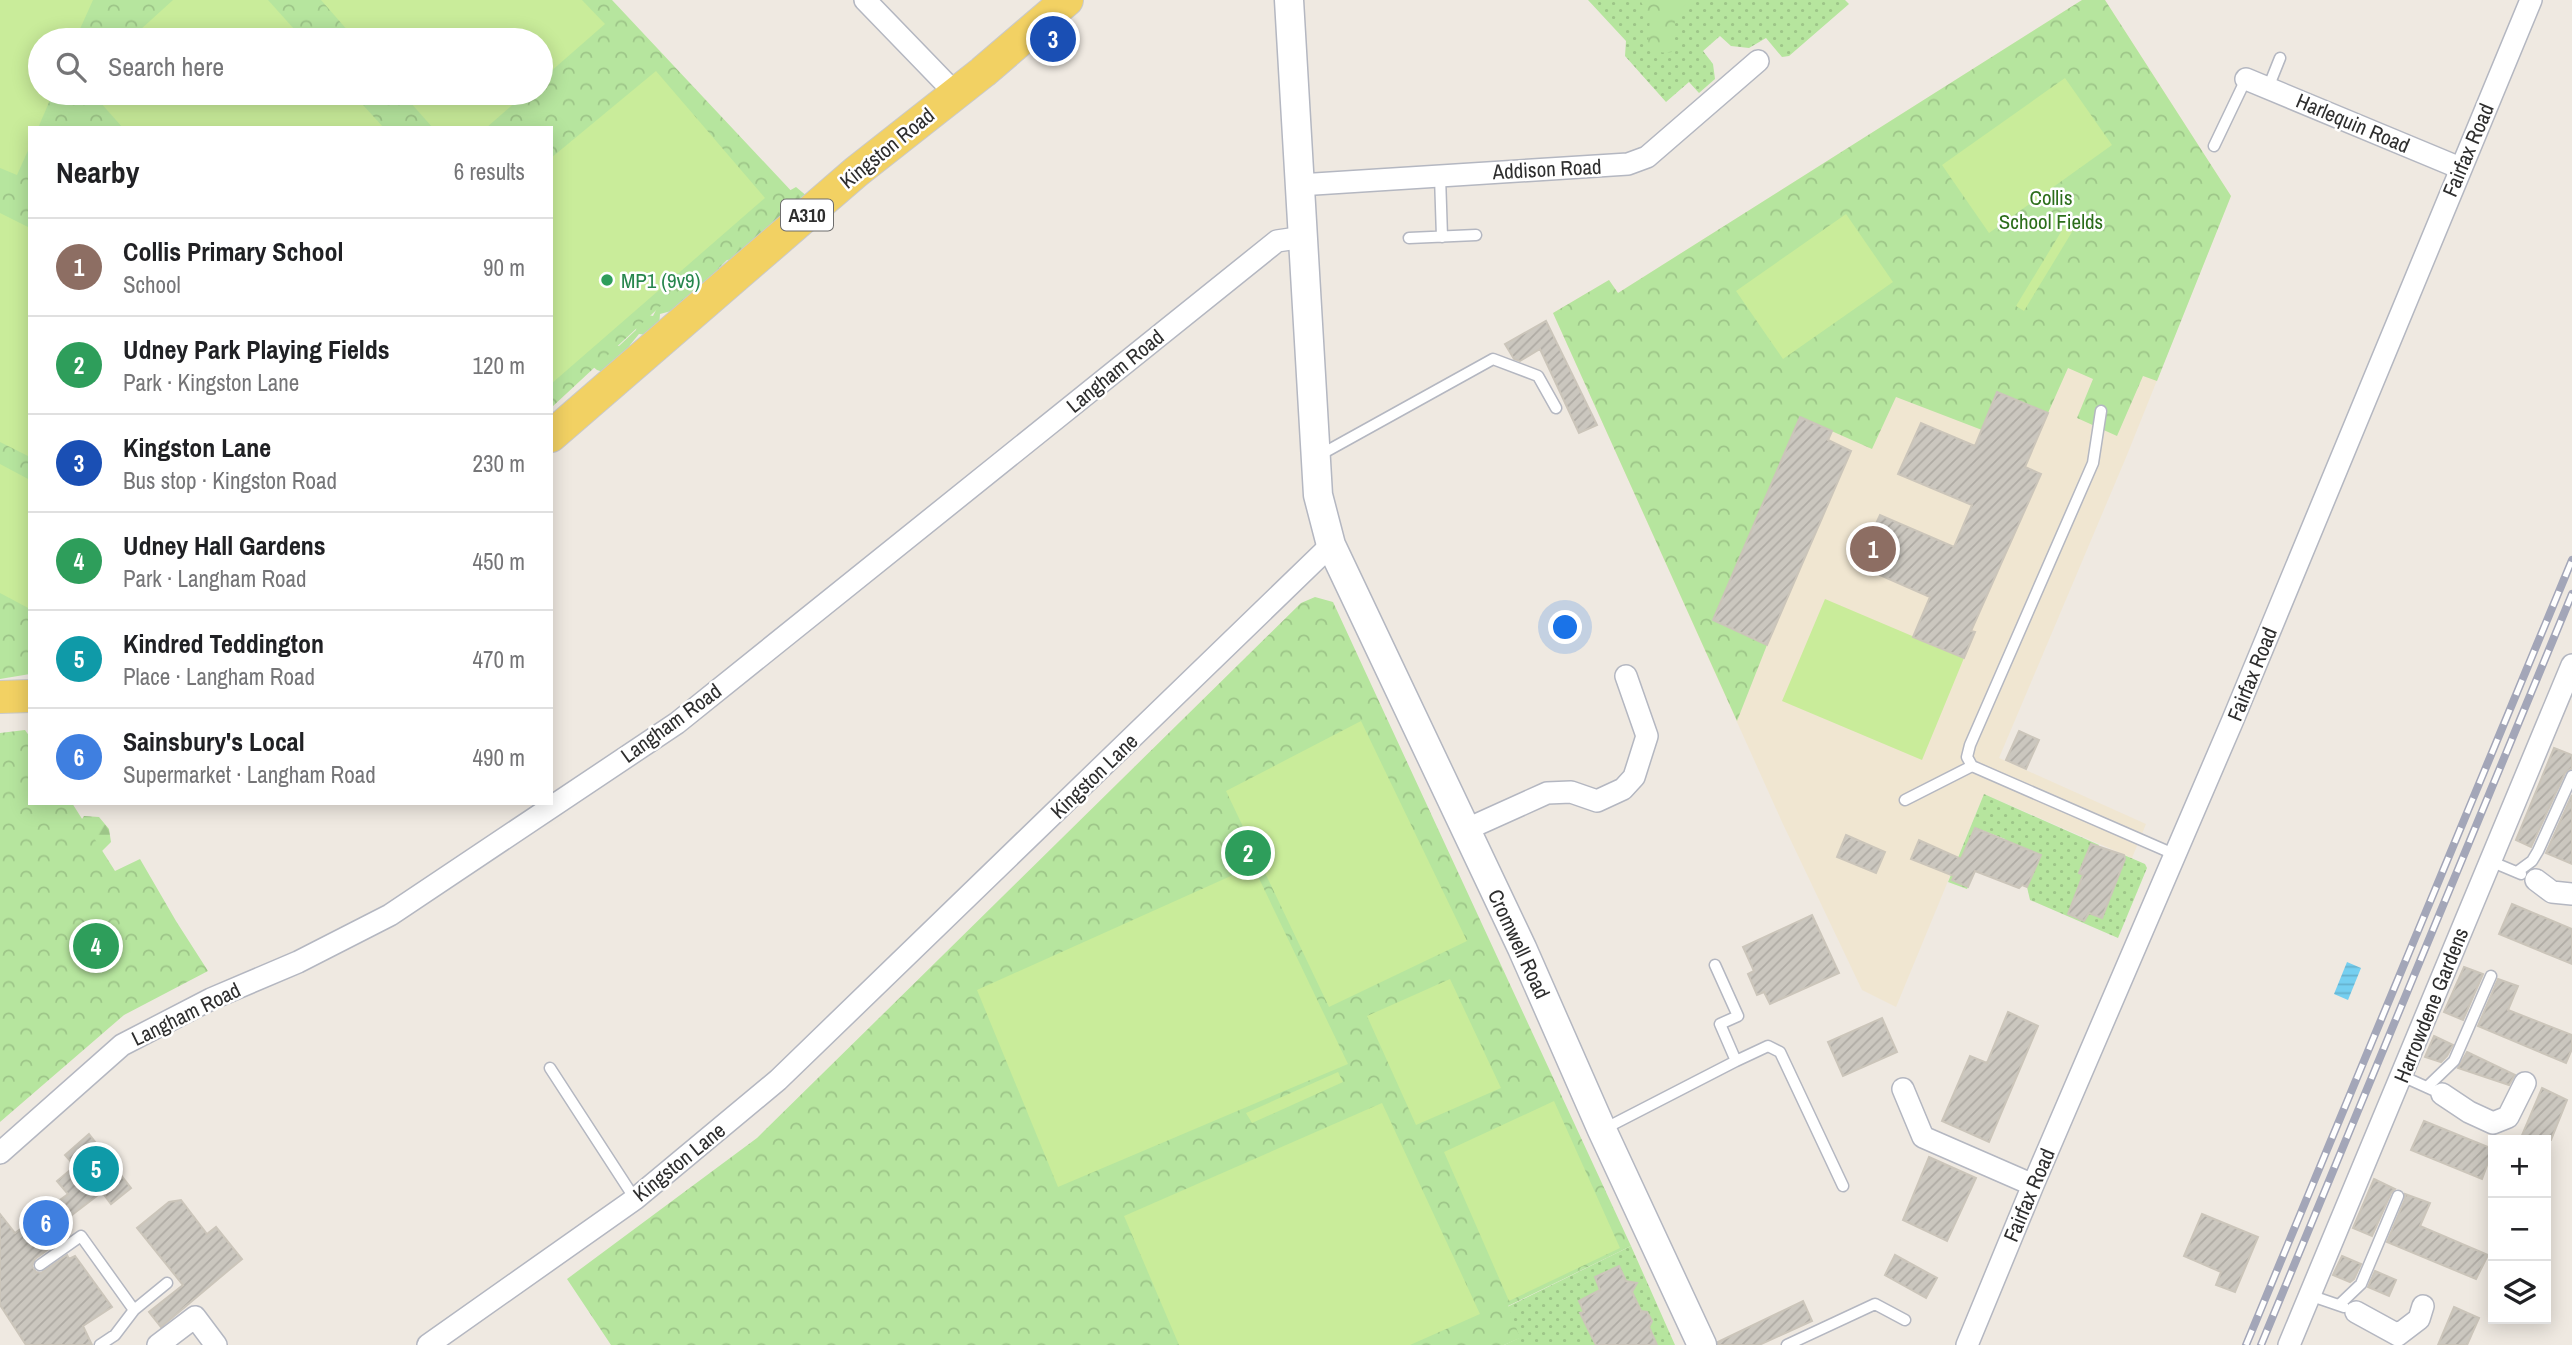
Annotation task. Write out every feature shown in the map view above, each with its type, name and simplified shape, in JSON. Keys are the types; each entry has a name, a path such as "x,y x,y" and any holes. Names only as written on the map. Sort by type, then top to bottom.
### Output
{"main road":[{"name":"Kingston Road","path":"553,434 856,172 1067,0"},
{"path":"1289,0 1318,495 1331,545"},
{"name":"Cromwell Road","path":"1331,545 1522,948 1602,1130 1702,1345"},
{"path":"0,697 28,696"}],"street":[{"path":"865,0 955,93"},
{"name":"Fairfax Road","path":"1967,1345 2176,855 2531,0"},
{"name":"Addison Road","path":"1299,185 1628,164 1647,157 1758,61"},
{"name":"Harlequin Road","path":"2246,79 2460,168"},
{"name":"Langham Road","path":"0,1153 122,1045 211,999 298,962 390,915 677,723 1277,241 1304,237"},
{"name":"Kingston Lane","path":"428,1345 635,1199 778,1080 1331,545"},
{"name":"Harrowdene Gardens","path":"2289,1345 2572,665"},
{"path":"1465,830 1547,793 1571,792 1597,801 1623,789 1634,777 1647,736 1626,676"},
{"path":"2527,876 2552,891 2572,894"},
{"path":"2435,1091 2493,1123 2508,1117 2525,1083"},
{"path":"1903,1089 1923,1138 2033,1185"},
{"path":"2348,1308 2398,1335 2419,1319 2423,1306"},
{"path":"158,1345 195,1317 216,1345"}],"lane":[{"path":"2268,88 2280,58"},
{"path":"2214,146 2246,79"},
{"path":"1440,176 1442,237"},
{"path":"1409,238 1476,235"},
{"path":"1316,457 1493,359 1538,376 1556,408"},
{"path":"2101,411 2093,463 1967,757 1972,766 2176,855"},
{"path":"1905,800 1972,766"},
{"path":"2490,861 2527,876 2572,776"},
{"path":"1715,965 1738,1016 1720,1024 1736,1061"},
{"path":"2402,1076 2435,1091 2454,1061 2491,976"},
{"path":"1602,1130 1768,1046 1780,1052 1843,1186"},
{"path":"550,1069 635,1199"},
{"path":"2309,1295 2348,1308 2398,1196"},
{"path":"40,1265 81,1236 134,1310"},
{"path":"100,1345 115,1335 134,1310 167,1283"},
{"path":"1795,1343 1875,1304 1905,1320"}],"shaded area":[{"path":"2082,0 2105,0 2231,196 2127,455 1999,758 2146,824 2132,858 1984,794 1896,1007 1862,990 1782,822 1553,313 1609,280 1618,293"}],"green space":[{"path":"0,0 612,0 796,196 666,301 553,406 553,126 28,126 28,674 0,679"},
{"path":"0,0 93,0 80,28 28,28 28,105 48,105 39,126 28,126 28,150 17,175 0,168"},
{"path":"173,0 268,0 293,28 142,28"},
{"path":"321,0 582,0 605,24 553,70 553,28 346,28"},
{"path":"1588,0 1845,0 1849,4 1789,56 1782,57 1766,38 1749,48 1731,46 1720,36 1703,51 1713,64 1715,79 1699,93 1689,82 1666,102 1625,56 1626,41"},
{"path":"1640,0 1691,0 1677,16 1673,29 1672,52 1659,52 1648,44 1650,19"},
{"name":"Collis School Fields","path":"2082,0 2105,0 2231,196 2157,381 2143,376 2117,436 2077,418 2093,379 2068,368 2048,413 1998,392 1982,430 1896,397 1872,449 1800,417 1713,620 1767,645 1737,721 1553,313 1609,280 1618,293"},
{"name":"MP1 (9v9)","path":"656,71 765,198 553,382 553,156"},
{"path":"2065,78 2112,145 1989,233 1942,165"},
{"path":"103,105 363,105 382,126 121,126"},
{"path":"413,105 512,105 488,126 431,126"},
{"path":"796,187 808,197 746,258 727,260 719,268 719,275 686,307 660,314 659,326 647,335 639,334 630,345 627,357 609,374 597,370 587,362 608,343 619,346 636,330 637,323 648,315 653,316 657,308 780,196"},
{"path":"0,213 28,227 28,456 0,442"},
{"path":"1846,214 1893,282 1783,359 1736,291"},
{"path":"2067,222 2075,227 2024,311 2016,306"},
{"path":"0,464 28,479 28,608 0,593"},
{"path":"1315,597 1333,602 1631,1246 1508,1306 1520,1338 1504,1345 611,1345 567,1279 757,1138 1301,603"},
{"path":"1825,599 1964,658 1922,760 1782,701"},
{"path":"1361,721 1467,941 1329,1007 1226,791"},
{"path":"25,730 28,734 28,805 73,805 115,871 140,859 208,971 124,1015 0,1122 0,733"},
{"path":"1984,794 2099,845 2091,845 2079,873 2113,887 2125,859 2124,855 2145,864 2147,868 2118,938 2030,900 2027,887 2041,855 2015,844 2010,854 2001,849 2005,839 1976,828 1953,879 1968,887 1967,889 1948,882","holes":["2081,880 2112,893 2101,918 2089,913 2084,921 2068,914"]},
{"path":"84,816 99,817 109,829 111,842 101,852 80,822"},
{"path":"1253,866 1348,1064 1058,1187 977,990"},
{"path":"1450,979 1501,1088 1416,1125 1367,1016"},
{"path":"1338,1072 1343,1082 1252,1123 1246,1113"},
{"path":"1554,1101 1620,1248 1509,1301 1444,1152"},
{"path":"1382,1103 1480,1314 1410,1345 1179,1345 1124,1216"},
{"path":"1631,1246 1675,1345 1504,1345 1519,1338 1507,1307"}],"water":[{"path":"2347,962 2361,968 2348,1000 2334,994"}],"building":[{"path":"1546,321 1597,425 1579,433 1540,349 1520,361 1514,359 1505,344"},
{"path":"1997,392 2048,413 2025,467 2041,474 1971,631 1975,632 1964,658 1913,637 1930,597 1857,565 1880,515 1954,547 1972,505 1898,474 1921,423 1975,446"},
{"path":"1800,417 1832,431 1828,440 1851,451 1767,645 1713,620"},
{"path":"2019,731 2039,740 2026,769 2006,760"},
{"path":"2554,748 2572,755 2572,768 2565,773 2531,847 2516,840"},
{"path":"2572,795 2572,864 2546,853"},
{"path":"1975,828 2041,855 2027,887 2022,885 2019,888 1975,871 1968,887 1952,880 1954,876 1911,859 1919,840 1961,859"},
{"path":"1846,835 1885,852 1876,873 1837,857"},
{"path":"2091,844 2124,855 2125,859 2102,918 2089,913 2084,921 2068,914 2083,875 2079,873"},
{"path":"2512,904 2572,929 2572,964 2499,934"},
{"path":"1812,915 1839,973 1770,1004 1764,992 1757,995 1748,974 1754,971 1743,947"},
{"path":"2464,967 2483,974 2463,1020 2444,1012"},
{"path":"2498,979 2518,986 2508,1010 2572,1035 2572,1049 2566,1063 2478,1026"},
{"path":"2008,1012 2038,1026 1989,1142 1942,1121 1970,1056 1987,1063"},
{"path":"1882,1018 1897,1052 1843,1076 1828,1042"},
{"path":"2434,1036 2453,1045 2441,1062 2425,1057"},
{"path":"2467,1052 2515,1075 2509,1085 2458,1068"},
{"path":"2542,1088 2567,1100 2551,1140 2551,1135 2522,1135"},
{"path":"2424,1121 2488,1147 2488,1163 2482,1179 2411,1150"},
{"path":"89,1134 131,1188 111,1204 102,1192 51,1231 58,1242 35,1259 32,1266 36,1272 41,1273 67,1255 69,1259 75,1256 112,1307 83,1326 92,1345 26,1345 0,1305 0,1214 15,1233 68,1194 57,1181 75,1166 65,1155"},
{"path":"1929,1157 1976,1178 1947,1241 1903,1220"},
{"path":"2374,1179 2395,1189 2372,1236 2353,1228"},
{"path":"2405,1194 2430,1203 2420,1226 2488,1255 2476,1279 2387,1242"},
{"path":"181,1200 207,1234 216,1227 242,1259 161,1327 149,1312 183,1285 137,1228 169,1202"},
{"path":"2202,1214 2258,1237 2235,1292 2216,1285 2221,1272 2184,1256"},
{"path":"1895,1255 1937,1278 1926,1298 1885,1275"},
{"path":"2342,1256 2361,1264 2350,1282 2333,1275"},
{"path":"1619,1266 1626,1281 1637,1283 1632,1292 1641,1311 1647,1312 1652,1321 1649,1327 1657,1345 1596,1345 1580,1313 1584,1312 1579,1301 1600,1290 1595,1277"},
{"path":"2375,1271 2396,1280 2389,1296 2368,1287"},
{"path":"1803,1301 1812,1321 1759,1345 1718,1345 1718,1342"},
{"path":"2454,1307 2479,1318 2467,1345 2438,1345"}],"railway":[{"path":"2246,1345 2572,560"},
{"path":"2261,1345 2572,594"}],"place":[{"name":"Kingston Lane","path":"1053,39"},
{"name":"MP1 (9v9)","path":"607,280"},
{"name":"Collis Primary School","path":"1873,549"},
{"name":"Udney Park Playing Fields","path":"1248,853"},
{"name":"Udney Hall Gardens","path":"96,946"},
{"name":"Kindred Teddington","path":"96,1169"},
{"name":"Sainsbury's Local","path":"46,1223"}]}
